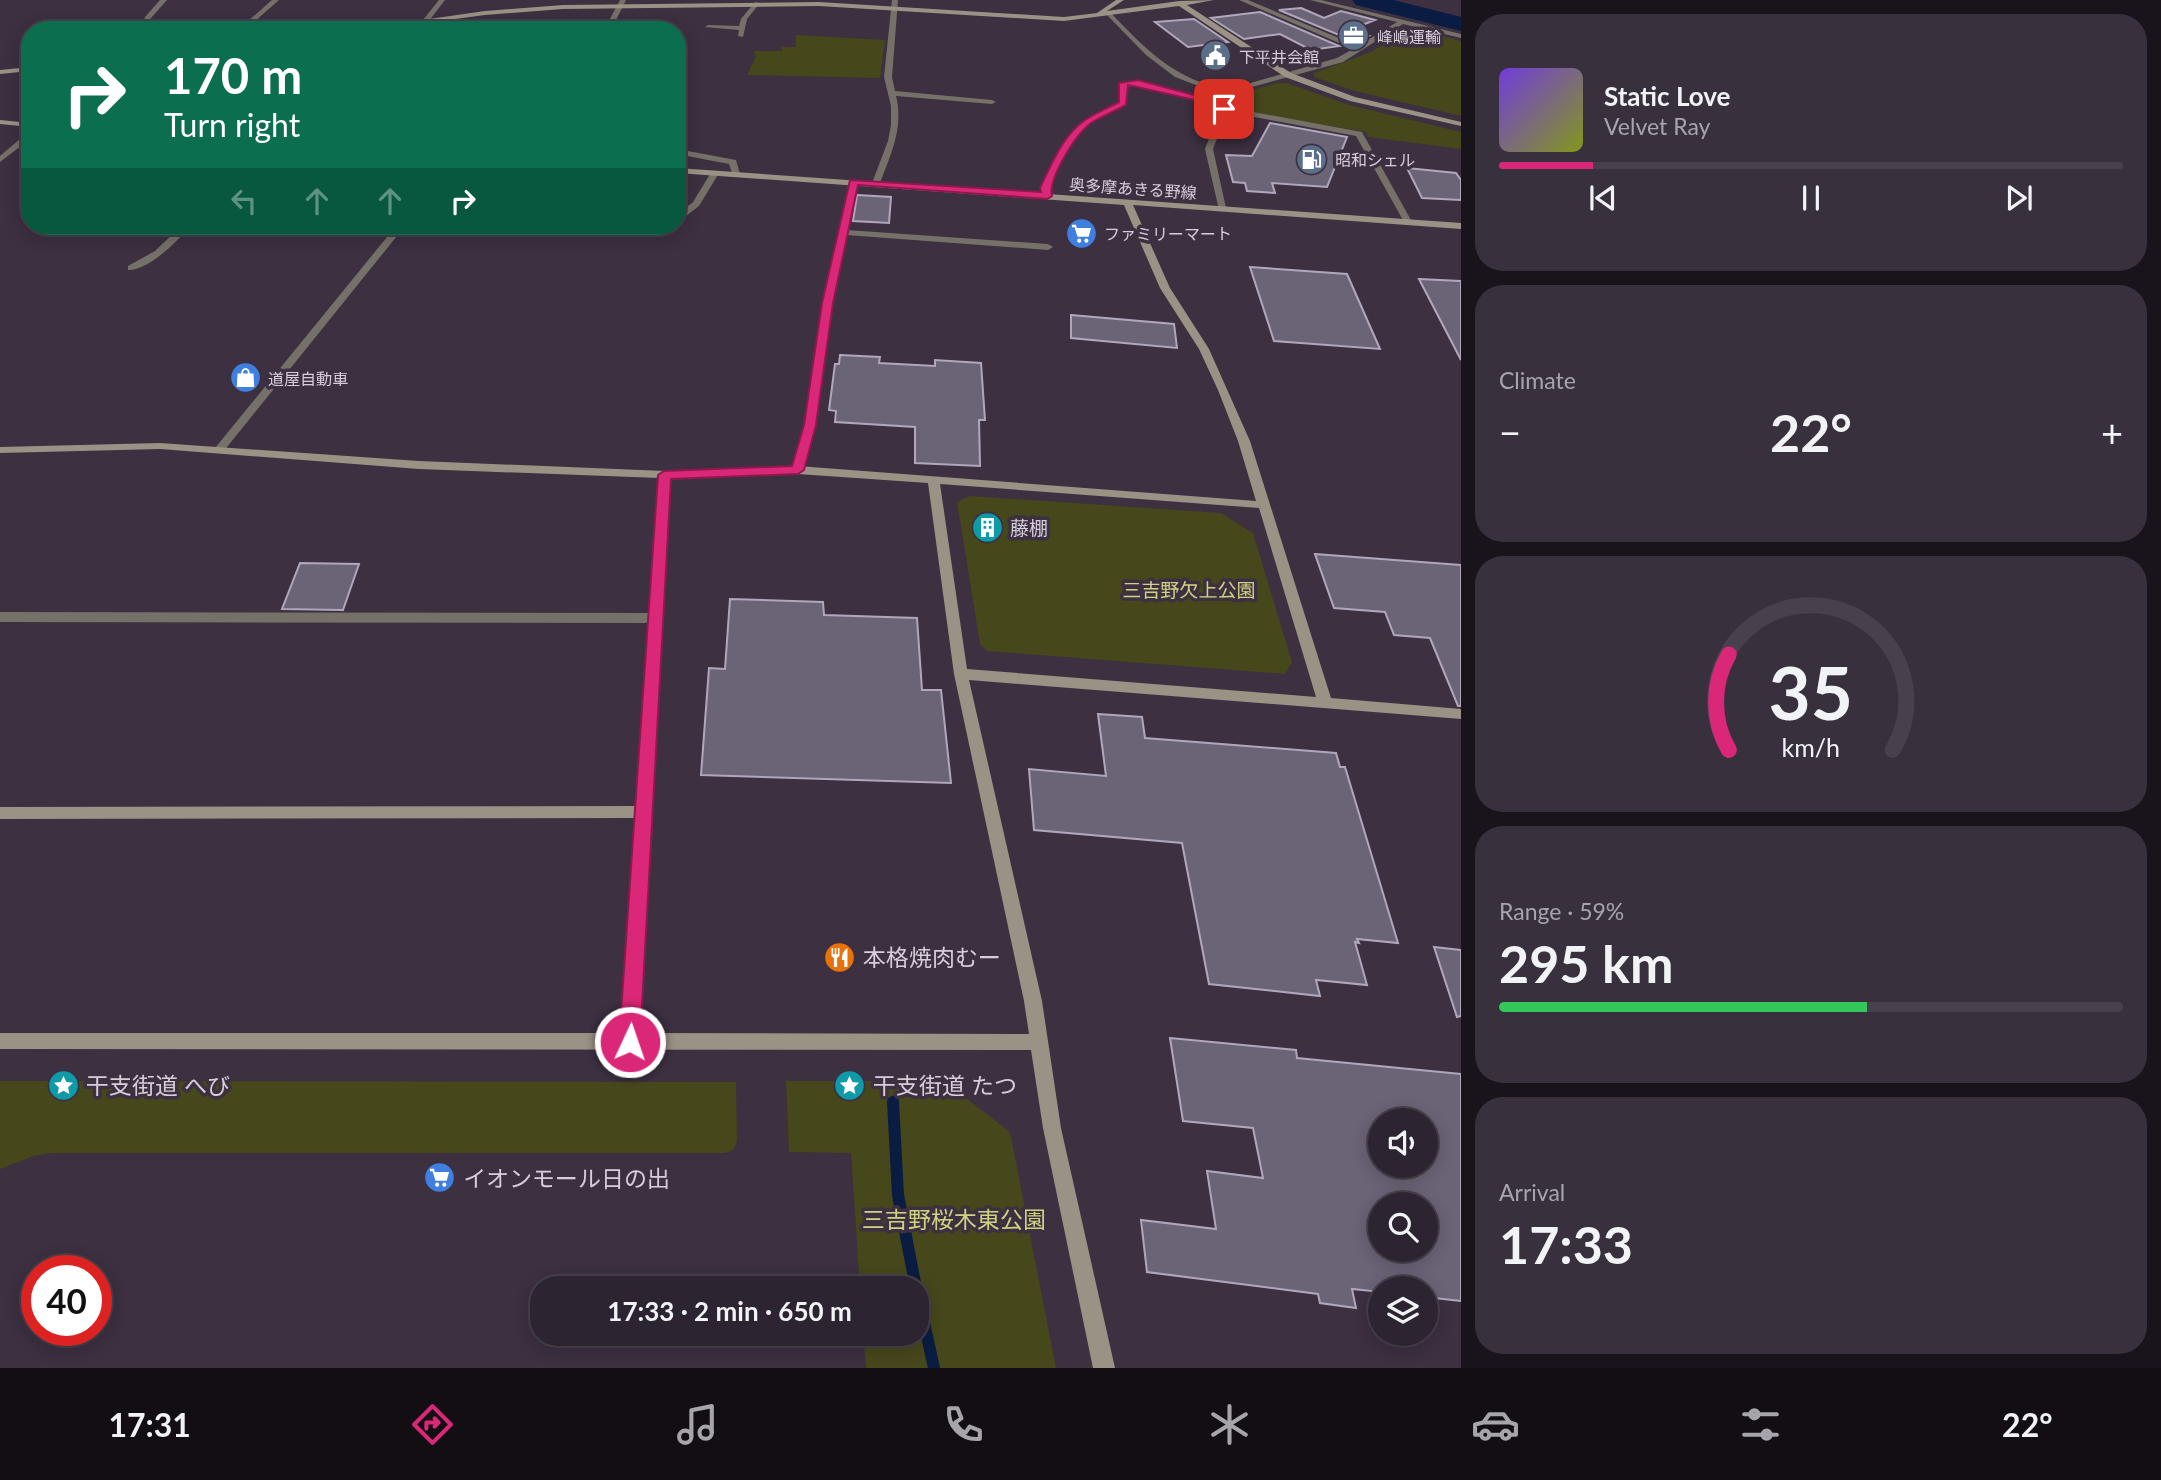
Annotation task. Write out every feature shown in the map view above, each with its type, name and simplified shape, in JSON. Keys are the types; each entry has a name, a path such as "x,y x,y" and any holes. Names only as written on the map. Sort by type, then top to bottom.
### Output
{"street":[{"path":"147,21 164,0"},
{"path":"252,21 276,0"},
{"path":"427,19 442,0"},
{"path":"1096,15 1121,0"},
{"path":"1168,0 1181,4 1288,75 1353,99 1461,124"},
{"path":"414,21 526,9 622,3 895,4 1051,19 1211,0"},
{"path":"1242,0 1356,48"},
{"path":"1313,0 1461,36"},
{"path":"612,21 622,3"},
{"path":"708,27 741,32 744,19 757,3"},
{"path":"876,183 892,141 895,106 888,77 895,4"},
{"path":"1109,14 1158,64 1201,87 1230,91 1340,60 1402,22"},
{"path":"0,72 21,70"},
{"path":"1047,196 1045,188 1059,158 1076,132 1087,122 1123,103 1122,85 1138,83 1202,99 1224,109 1359,134 1408,222"},
{"path":"891,93 992,102"},
{"path":"1222,208 1209,149 1224,109"},
{"path":"0,122 21,124"},
{"path":"0,160 21,142"},
{"path":"686,153 733,162 736,174"},
{"name":"奥多摩あきる野線","path":"686,171 1461,226"},
{"path":"686,212 696,204 715,173"},
{"path":"798,470 810,425 827,303 853,182"},
{"path":"1127,201 1165,288 1203,349 1223,390 1265,505 1325,703"},
{"path":"841,232 1048,247"},
{"path":"131,268 158,253 177,235"},
{"path":"219,450 394,235"},
{"path":"0,462 4,450 125,445 419,465 664,475 798,470 1265,505"},
{"path":"630,1042 664,475"},
{"path":"933,480 961,674 1033,1001 1052,1128 1104,1368"},
{"path":"0,617 656,618"},
{"path":"961,674 1461,714"},
{"path":"0,813 644,812"},
{"path":"0,1041 1039,1042"}],"green space":[{"path":"1417,30 1461,41 1461,116 1355,91 1314,77 1314,73 1371,52 1405,31"},
{"path":"796,35 885,40 880,78 747,75 756,57 754,51 782,51 782,47 796,47"},
{"path":"1277,83 1287,83 1349,105 1461,132 1461,149 1368,137 1366,132 1255,113 1214,101"},
{"name":"三吉野欠上公園","path":"970,496 1221,513 1253,533 1292,662 1285,674 987,651 980,644 957,502"},
{"path":"0,1081 736,1082 737,1141 733,1150 725,1153 51,1153 34,1156 0,1169"},
{"name":"三吉野桜木東公園","path":"786,1081 944,1081 1010,1132 1056,1368 866,1368 864,1346 929,1346 929,1276 859,1276 851,1153 789,1152"}],"building":[{"path":"1301,8 1324,18 1341,11 1375,20 1347,31 1369,36 1358,43 1279,10"},
{"path":"1260,12 1339,46 1311,50 1280,34 1244,39 1211,18"},
{"path":"1194,19 1228,42 1188,47 1155,22"},
{"path":"1270,123 1347,137 1327,187 1272,183 1275,193 1247,191 1245,183 1233,182 1226,155 1252,156"},
{"path":"1407,168 1456,173 1461,180 1461,200 1422,198"},
{"path":"857,195 891,197 889,223 853,221"},
{"path":"1250,267 1347,274 1380,349 1274,341"},
{"path":"1419,279 1461,281 1461,360"},
{"path":"1071,315 1174,324 1177,348 1071,338"},
{"path":"840,355 880,357 879,363 935,366 935,360 981,363 985,420 979,420 980,466 915,463 915,427 835,422 836,411 829,410 835,364 839,364"},
{"path":"1315,554 1461,565 1461,706 1458,706 1430,638 1394,635 1385,612 1334,608"},
{"path":"300,563 359,564 343,610 282,609"},
{"path":"730,599 823,602 824,615 917,618 922,690 941,690 951,783 701,775 709,668 725,669"},
{"path":"1098,714 1142,717 1145,738 1336,753 1340,767 1345,767 1398,943 1357,939 1359,943 1355,942 1367,985 1316,980 1320,996 1209,984 1182,843 1034,830 1029,769 1106,776"},
{"path":"1434,947 1461,950 1461,1016 1457,1017"},
{"path":"1170,1038 1296,1050 1297,1058 1461,1074 1461,1301 1438,1298 1438,1276 1368,1276 1368,1291 1352,1289 1356,1308 1320,1303 1318,1294 1147,1272 1141,1220 1216,1229 1207,1171 1263,1178 1253,1128 1183,1121"}],"waterway":[{"path":"1364,0 1461,24"},
{"path":"893,1102 898,1195 914,1276"},
{"path":"929,1345 934,1368"}],"place":[{"name":"峰嶋運輸","path":"1354,36"},
{"name":"下平井会館","path":"1216,56"},
{"name":"昭和シェル","path":"1312,159"},
{"name":"ファミリーマート","path":"1081,233"},
{"name":"道屋自動車","path":"245,378"},
{"name":"藤棚","path":"987,527"},
{"name":"本格焼肉むー","path":"840,957"},
{"name":"干支街道 へび","path":"63,1085"},
{"name":"干支街道 たつ","path":"850,1085"},
{"name":"イオンモール日の出","path":"440,1178"}],"route":[{"path":"630,1042 664,475 798,470 810,425 827,303 853,182 1047,196 1045,188 1059,158 1076,132 1087,122 1123,103 1122,85 1126,83 1138,83 1202,99 1224,109"}]}
